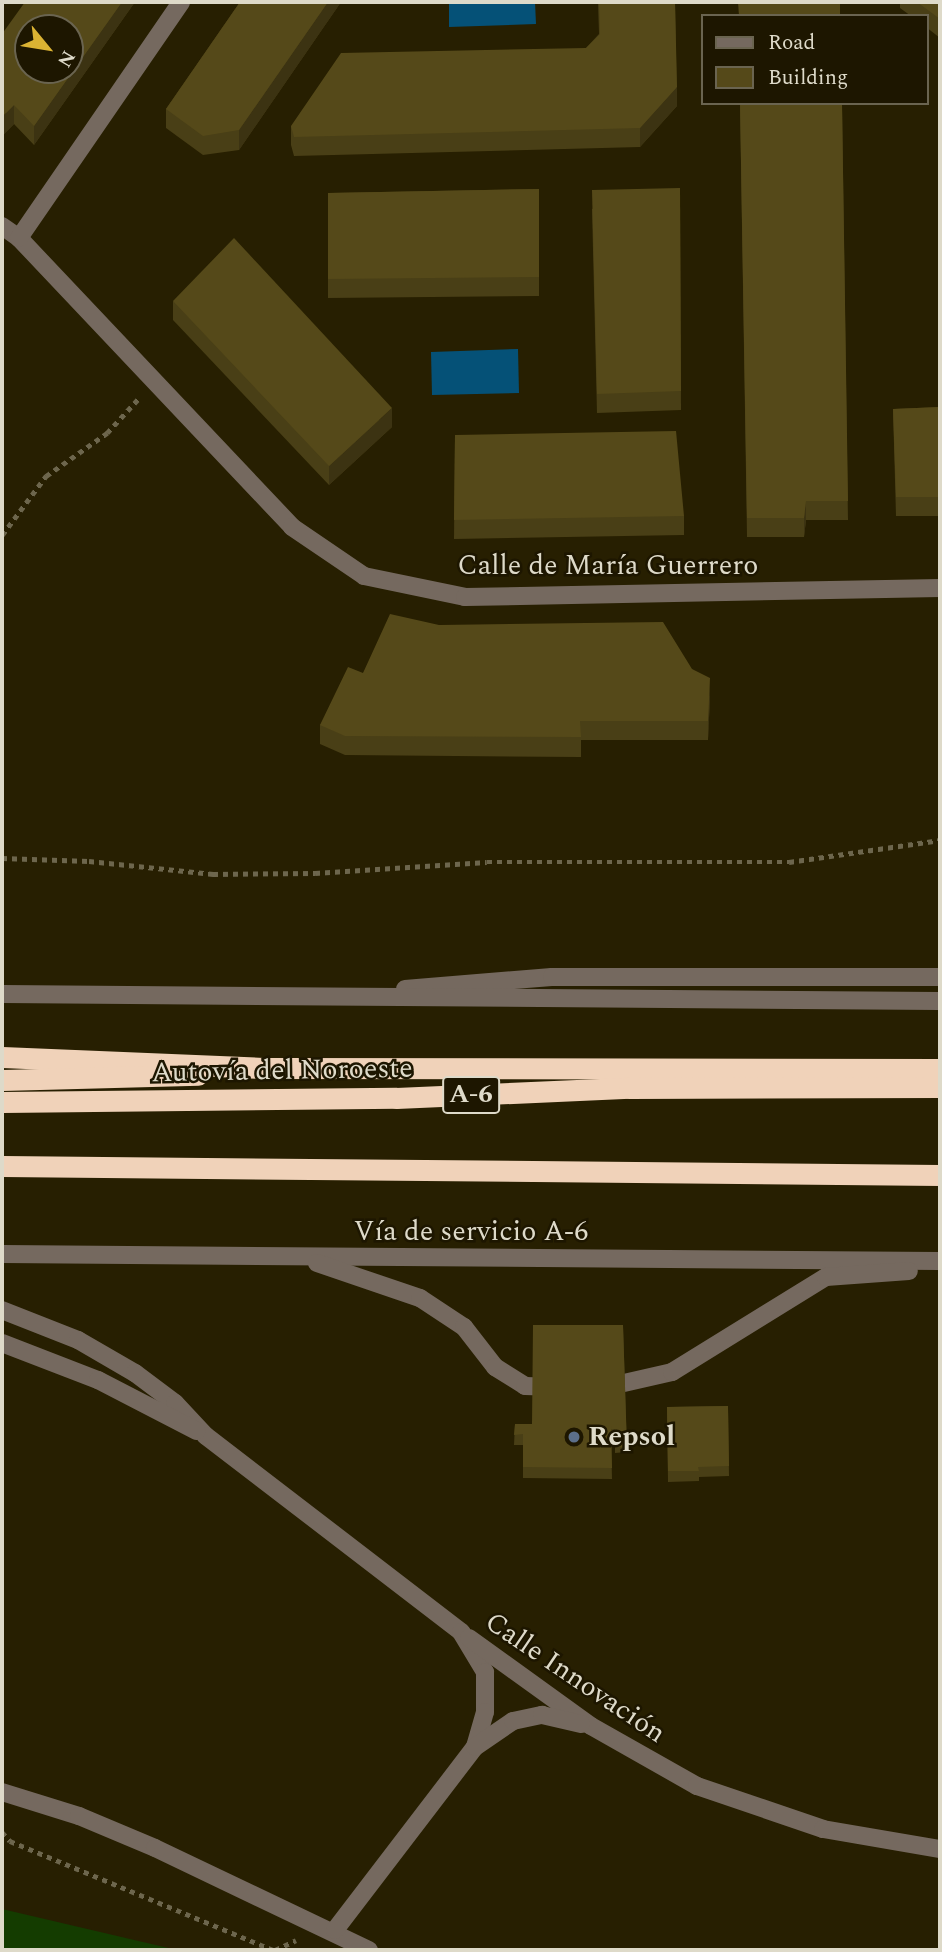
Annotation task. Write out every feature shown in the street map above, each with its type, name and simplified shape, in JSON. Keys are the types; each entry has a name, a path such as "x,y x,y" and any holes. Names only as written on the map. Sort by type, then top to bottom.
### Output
{"highway":[{"path":"2,1057 263,1068 940,1069"},
{"path":"2,1080 156,1079 263,1068"},
{"name":"Autovía del Noroeste","path":"2,1102 396,1098 629,1087 940,1087"},
{"path":"2,1166 940,1175"}],"street":[{"path":"19,238 181,2"},
{"name":"Calle de María Guerrero","path":"2,226 19,238 292,527 364,576 465,597 940,588"},
{"path":"275,998 552,977 940,977"},
{"path":"2,994 940,1001"},
{"name":"Vía de servicio A-6","path":"2,1254 940,1261"},
{"path":"304,1258 420,1298 464,1327 495,1367 525,1386 613,1388 672,1372 826,1277 940,1269"},
{"path":"2,1310 78,1340 135,1373 176,1403 206,1436"},
{"path":"2,1343 98,1380 206,1436"},
{"name":"Calle Innovación","path":"206,1436 461,1632 591,1726 697,1786 762,1811 890,1843 940,1849"},
{"path":"461,1632 485,1672 485,1712 475,1747"},
{"path":"335,1930 475,1747 513,1721 542,1715 591,1726"},
{"path":"2,1792 79,1816 335,1930 369,1950"}],"path":[{"path":"2,535 46,476 107,433 154,381"},
{"path":"2,858 89,861 213,874 315,873 487,862 789,862 940,840"},
{"path":"2,1832 10,1841 273,1950"}],"green space":[{"path":"2,1909 177,1950 2,1950"}],"water":[{"path":"449,2 535,2 536,24 449,27"},
{"path":"518,349 519,393 432,395 431,352"}],"building":[{"path":"25,2 122,2 84,56 84,14 16,14"},
{"path":"240,2 328,2 239,130 203,136 166,109"},
{"path":"599,2 675,2 677,87 640,128 294,137 291,126 341,53 586,48 600,34"},
{"path":"738,2 840,2 840,14 739,14"},
{"path":"917,2 940,2 940,19"},
{"path":"14,17 14,84 64,84 34,126 14,105 2,117 2,34"},
{"path":"740,105 842,105 848,501 806,501 804,518 747,518"},
{"path":"680,188 681,391 597,394 592,190"},
{"path":"539,189 539,277 328,279 328,193"},
{"path":"234,238 392,408 329,466 173,301"},
{"path":"940,407 940,497 896,497 893,409"},
{"path":"676,431 684,516 454,520 455,435"},
{"path":"390,614 439,625 663,622 692,669 710,678 708,721 580,721 581,737 345,736 320,725 348,667 363,673"},
{"path":"533,1325 623,1325 627,1447 615,1447 615,1429 611,1429 611,1424 532,1424"},
{"path":"728,1406 729,1466 698,1467 699,1471 668,1471 667,1407"},
{"path":"515,1424 611,1424 612,1468 523,1467 523,1434 514,1435"}],"place":[{"name":"Repsol","path":"574,1437"}]}
